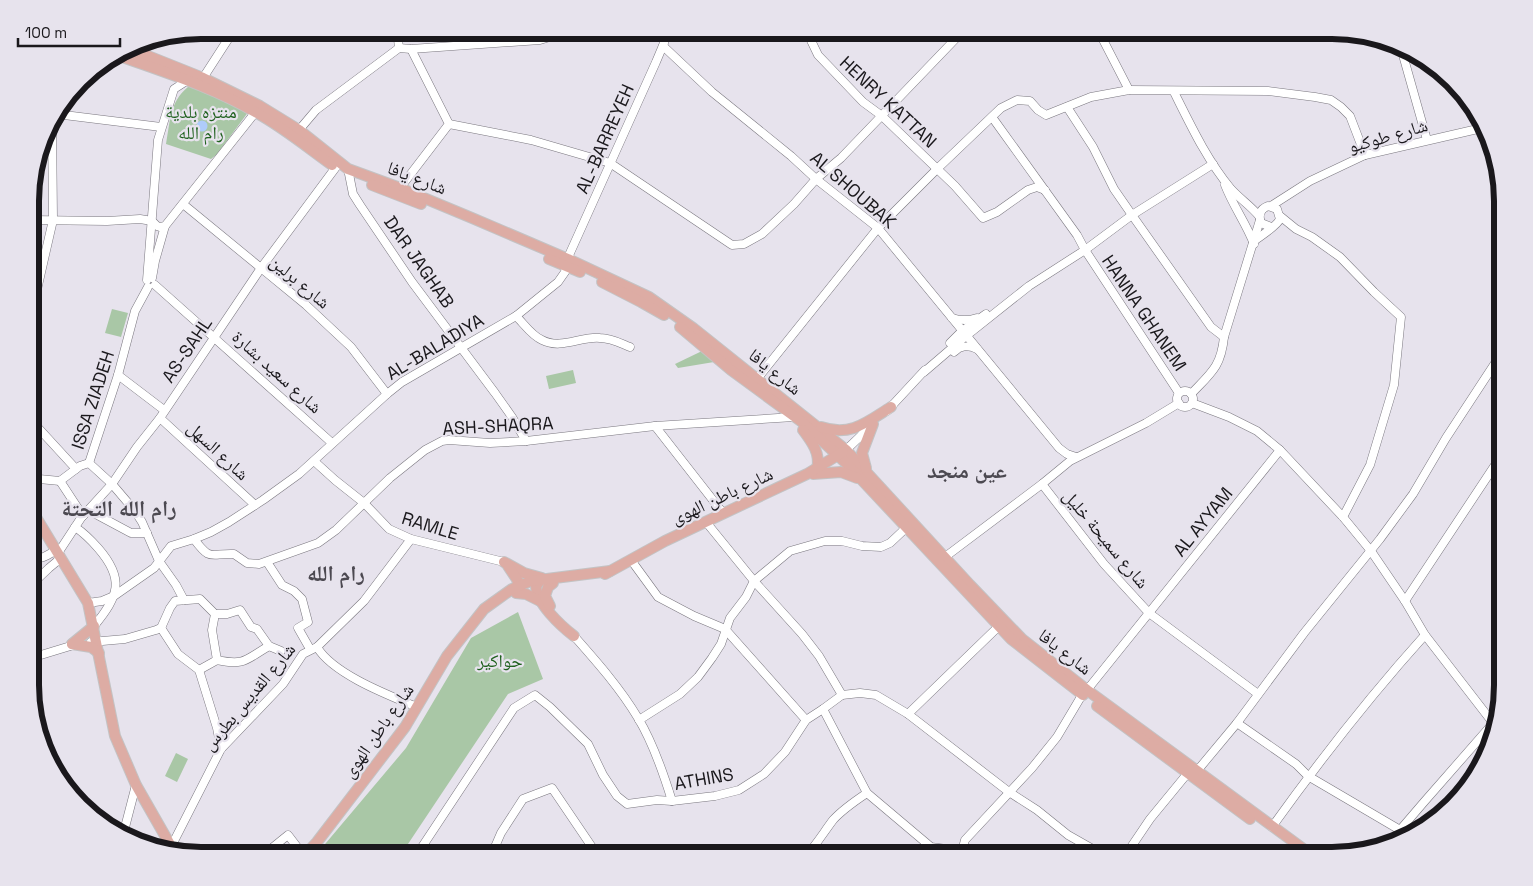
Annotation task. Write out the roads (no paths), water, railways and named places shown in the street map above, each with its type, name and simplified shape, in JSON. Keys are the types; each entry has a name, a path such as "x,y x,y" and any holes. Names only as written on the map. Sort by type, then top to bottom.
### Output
{"main road":[{"name":"شارع يافا","path":"137,52 204,78 299,130 337,165"},
{"name":"شارع يافا","path":"126,57 188,80 258,109 349,173 424,206 650,297 693,328 815,425 945,557 970,586 1022,639 1085,692"},
{"name":"شارع يافا","path":"349,173 400,188 567,263 660,312 730,370 842,453"},
{"path":"815,425 836,431 850,430 858,428 891,407"},
{"path":"794,417 817,452 819,457 817,469"},
{"path":"807,474 841,472 866,478 862,453 873,424"},
{"name":"شارع باطن الهوى","path":"610,571 664,541 817,469 842,453"},
{"name":"شارع يافا","path":"866,478 906,528 998,627 1028,654 1085,692 1290,847"},
{"path":"39,522 88,602 116,736 136,785 169,844"},
{"path":"504,562 539,582 552,583 599,576 610,571"},
{"path":"504,562 514,574 517,589 531,595 542,604 574,636"},
{"path":"539,582 610,571"},
{"path":"539,582 538,596 542,604"},
{"name":"شارع باطن الهوى","path":"312,847 405,727 447,656 474,620 488,605 517,589 539,582"},
{"path":"552,583 547,589 546,599 574,636"},
{"path":"72,644 94,626"},
{"path":"72,644 91,646 99,653"},
{"name":"شارع يافا","path":"1192,772 1300,847"}],"street":[{"path":"172,75 174,89 188,80 204,78 228,39"},
{"path":"398,39 399,48"},
{"path":"299,130 316,110 399,48 411,49 543,39"},
{"name":"AL-BARREYEH","path":"567,263 663,46 664,39"},
{"name":"HENRY KATTAN","path":"810,39 818,55 863,102 882,116 937,169 983,218 997,212 1028,190 1037,188 1045,190"},
{"path":"449,124 531,140 610,163 732,245 744,244 762,234 794,204 816,179 841,158 955,39"},
{"path":"1103,39 1129,90"},
{"name":"AL SHOUBAK","path":"663,46 712,92 878,228 1059,448 1063,456 1063,468"},
{"path":"411,49 449,124"},
{"path":"1403,55 1427,140"},
{"name":"ISSA ZIADEH","path":"60,481 76,469 89,463 118,375 136,311 151,282 156,155 161,127 174,89"},
{"path":"757,379 878,228 1001,108 1017,100 1030,101 1038,110 1046,115 1091,97 1129,90 1174,92 1268,91 1331,100 1350,116 1365,155"},
{"path":"1174,92 1213,164 1239,197 1246,202 1264,225 1296,229"},
{"path":"1067,107 1093,148 1114,189 1132,216 1211,327 1224,337"},
{"path":"151,282 155,261 167,224 258,109"},
{"path":"63,115 161,127"},
{"name":"HANNA GHANEM","path":"992,117 1077,235 1084,250 1179,393"},
{"path":"400,188 449,124"},
{"name":"شارع طوكيو","path":"1269,206 1310,181 1365,155 1478,129"},
{"path":"39,283 54,220 52,136"},
{"path":"842,453 891,407 946,348 982,317 1213,164"},
{"name":"AS-SAHL","path":"39,577 49,568 83,516 112,484 261,268 337,165"},
{"name":"DAR JAGHAB","path":"349,173 353,194 360,205 412,282 512,417 526,441"},
{"path":"1223,178 1234,206 1254,243"},
{"path":"1254,243 1279,222 1282,199"},
{"path":"1246,202 1269,206 1296,229 1312,237 1340,257 1401,317 1394,385 1370,465 1343,517"},
{"name":"شارع برلين","path":"183,204 306,306 351,347 387,394"},
{"path":"1192,394 1184,391 1179,393 1177,398 1179,404 1186,407 1192,403 1192,394 1218,364 1222,354 1224,337 1254,243 1262,210 1269,206"},
{"path":"39,220 107,221 140,219 152,221 157,226 167,224"},
{"name":"AL-BALADIYA","path":"314,460 402,382 516,316 558,282 567,263"},
{"name":"شارع سعيد بشارة","path":"151,282 214,336 332,443"},
{"path":"924,372 936,363 964,333 1029,286"},
{"path":"516,316 541,340 548,343 570,343 599,337 630,347"},
{"path":"946,348 954,327 952,318 971,320 982,317"},
{"path":"936,363 942,362 959,347 969,346 978,350"},
{"path":"1131,847 1150,819 1237,723 1304,633 1371,551 1413,494 1446,438 1494,365"},
{"name":"شارع السهل","path":"118,375 162,414 255,505"},
{"path":"1192,403 1247,426 1280,450 1343,517 1371,551 1425,635 1491,718"},
{"name":"شارع سميحة خليل","path":"945,557 1076,457 1146,424 1179,404"},
{"name":"ASH-SHAQRA","path":"194,540 209,555 234,554 247,563 253,564 267,562 310,546 324,539 417,456 442,441 480,443 526,441 655,426 794,417"},
{"path":"655,426 723,513"},
{"path":"39,429 76,469"},
{"name":"AL SHOUBAK","path":"1059,448 1067,454 1076,457"},
{"name":"AL AYYAM","path":"965,847 965,840 1032,768 1057,737 1085,692 1280,450"},
{"path":"88,602 102,601 114,596 148,574 160,562 171,546 194,540 229,522 298,474 314,460"},
{"name":"RAMLE","path":"314,460 364,504 388,529 412,539 504,562"},
{"path":"89,463 112,484 135,511 160,562 184,600"},
{"path":"1404,601 1494,466"},
{"path":"39,480 60,481 83,516"},
{"name":"شارع سميحة خليل","path":"1042,484 1104,564 1149,613 1258,694"},
{"path":"88,510 131,533 147,534"},
{"path":"706,522 754,581 802,634 819,656 842,695 876,695 908,714 1009,792 1037,810 1068,835 1089,847"},
{"path":"75,527 84,532 104,556 116,576 114,596 94,626"},
{"path":"639,720 680,694 698,677 721,644 730,618 746,597 754,581 790,551 825,541 881,547 890,543 906,528"},
{"name":"شارع القديس بطرس","path":"173,845 221,749 276,692 303,654 314,648 364,601 412,539"},
{"path":"39,558 58,554"},
{"path":"631,560 658,597 694,616 725,629 806,720"},
{"path":"267,562 282,585 294,591 304,603 308,622 298,628 314,648 342,669 376,689 417,707"},
{"path":"39,655 72,644 136,637 161,628 175,601 200,599 215,614 242,611 251,627 257,629 269,646 281,651"},
{"path":"215,614 212,630 216,660"},
{"path":"908,714 998,627"},
{"path":"161,628 178,654 199,670 218,728 221,749"},
{"path":"1272,827 1308,776 1366,703 1425,635"},
{"path":"574,636 616,686 639,720 661,768 672,801"},
{"path":"199,670 216,660 230,664 243,662 269,646"},
{"name":"ATHINS","path":"422,847 514,708 535,695 588,744 603,775 617,796 627,804 716,796 739,790 764,774 785,752 806,720 824,710 842,695"},
{"path":"824,710 868,792 931,847"},
{"path":"1237,723 1296,764 1308,776 1400,830"},
{"path":"218,728 224,732 235,733"},
{"path":"1398,833 1489,728"},
{"path":"126,829 136,785"},
{"path":"495,847 501,833 523,799 552,788 592,847"},
{"path":"814,847 834,819 849,804 868,792"},
{"path":"273,847 288,835 297,847"}],"water":[{"path":"202,120 208,126 202,132 196,126"}],"district":[{"name":"عين منجد","path":"967,470"},
{"name":"رام الله التحتة","path":"119,508"},
{"name":"رام الله","path":"336,573"}],"park label":[{"name":"منتزه بلدية رام الله","path":"201,122"},
{"name":"حواكير","path":"500,661"}]}
